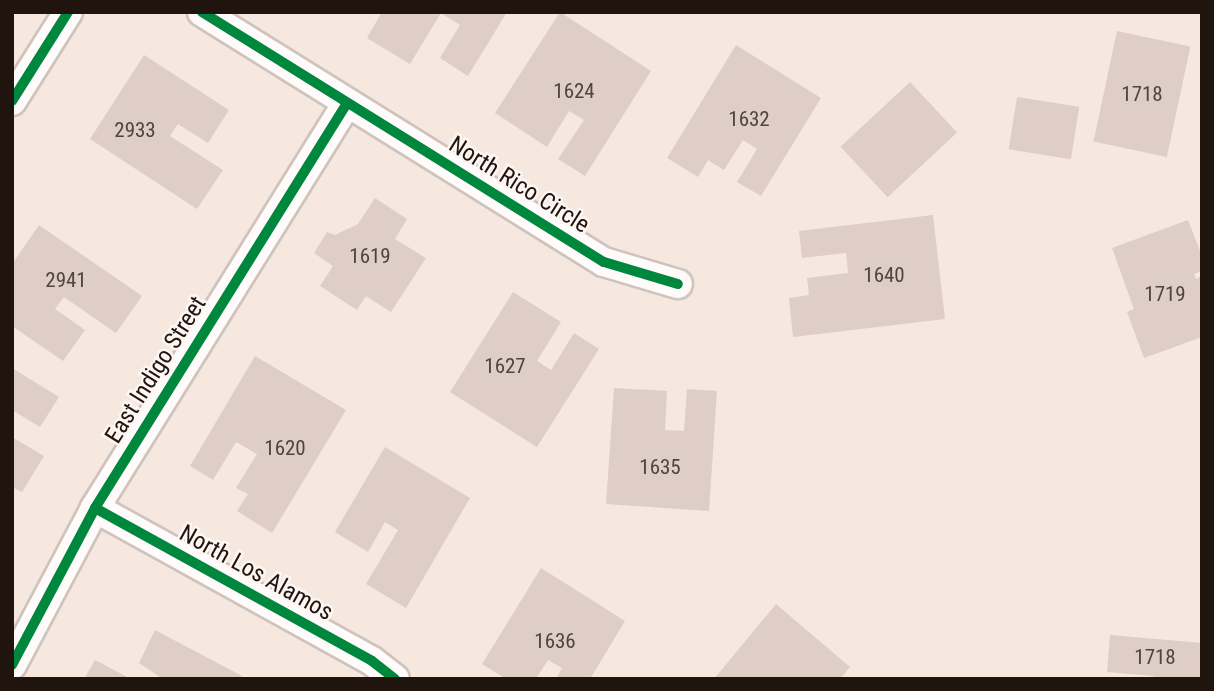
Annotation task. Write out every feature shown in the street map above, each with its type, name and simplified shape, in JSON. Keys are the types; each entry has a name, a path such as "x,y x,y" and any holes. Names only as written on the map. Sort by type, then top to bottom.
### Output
{"street":[{"path":"12,101 68,12"},
{"name":"North Rico Circle","path":"202,12 604,262 678,284"},
{"name":"East Indigo Street","path":"12,665 95,508 346,104"},
{"name":"North Los Alamos","path":"95,508 372,661 395,679"}],"building":[{"path":"382,12 507,12 468,76 440,58 460,25 441,13 410,64 367,38"},
{"path":"560,12 651,71 585,176 558,159 584,120 569,111 547,147 495,113"},
{"path":"1117,31 1190,47 1167,157 1094,142"},
{"path":"736,45 821,98 761,196 737,182 757,149 743,140 724,170 708,160 698,177 667,158"},
{"path":"144,55 229,110 208,143 178,124 170,136 223,170 197,209 90,139"},
{"path":"910,82 957,132 888,197 841,147"},
{"path":"1017,97 1079,107 1071,159 1009,149"},
{"path":"375,198 407,219 395,239 426,258 391,312 366,296 357,310 320,286 333,266 314,253 327,232 335,235 358,224"},
{"path":"933,215 945,319 793,337 789,298 809,295 807,278 848,273 846,253 802,258 799,231"},
{"path":"1188,220 1202,256 1202,271 1194,274 1196,279 1202,276 1202,337 1144,358 1127,312 1134,309 1112,248"},
{"path":"39,225 142,296 116,333 64,297 55,309 85,330 63,361 12,326 12,264"},
{"path":"513,292 561,322 537,361 551,370 574,333 599,349 537,447 450,392"},
{"path":"255,356 346,410 272,533 237,511 248,494 236,488 257,454 236,442 213,480 190,466"},
{"path":"12,368 59,397 40,427 12,410"},
{"path":"614,388 667,391 665,430 684,431 687,389 717,391 709,511 606,504"},
{"path":"12,437 44,456 22,492 12,487"},
{"path":"385,447 470,498 406,608 366,584 398,530 385,522 368,552 335,532"},
{"path":"541,568 625,621 590,679 556,679 562,668 548,660 536,679 506,679 482,664"},
{"path":"776,604 850,667 840,679 714,679"},
{"path":"155,630 242,676 241,679 163,679 139,663"},
{"path":"1110,635 1202,643 1202,679 1153,679 1153,676 1107,672"},
{"path":"95,660 131,679 84,679"}],"cycle path":[{"path":"12,101 68,12"},
{"path":"202,12 604,262 678,284"},
{"path":"12,665 95,508 346,104"},
{"path":"95,508 372,661 395,679"}]}
